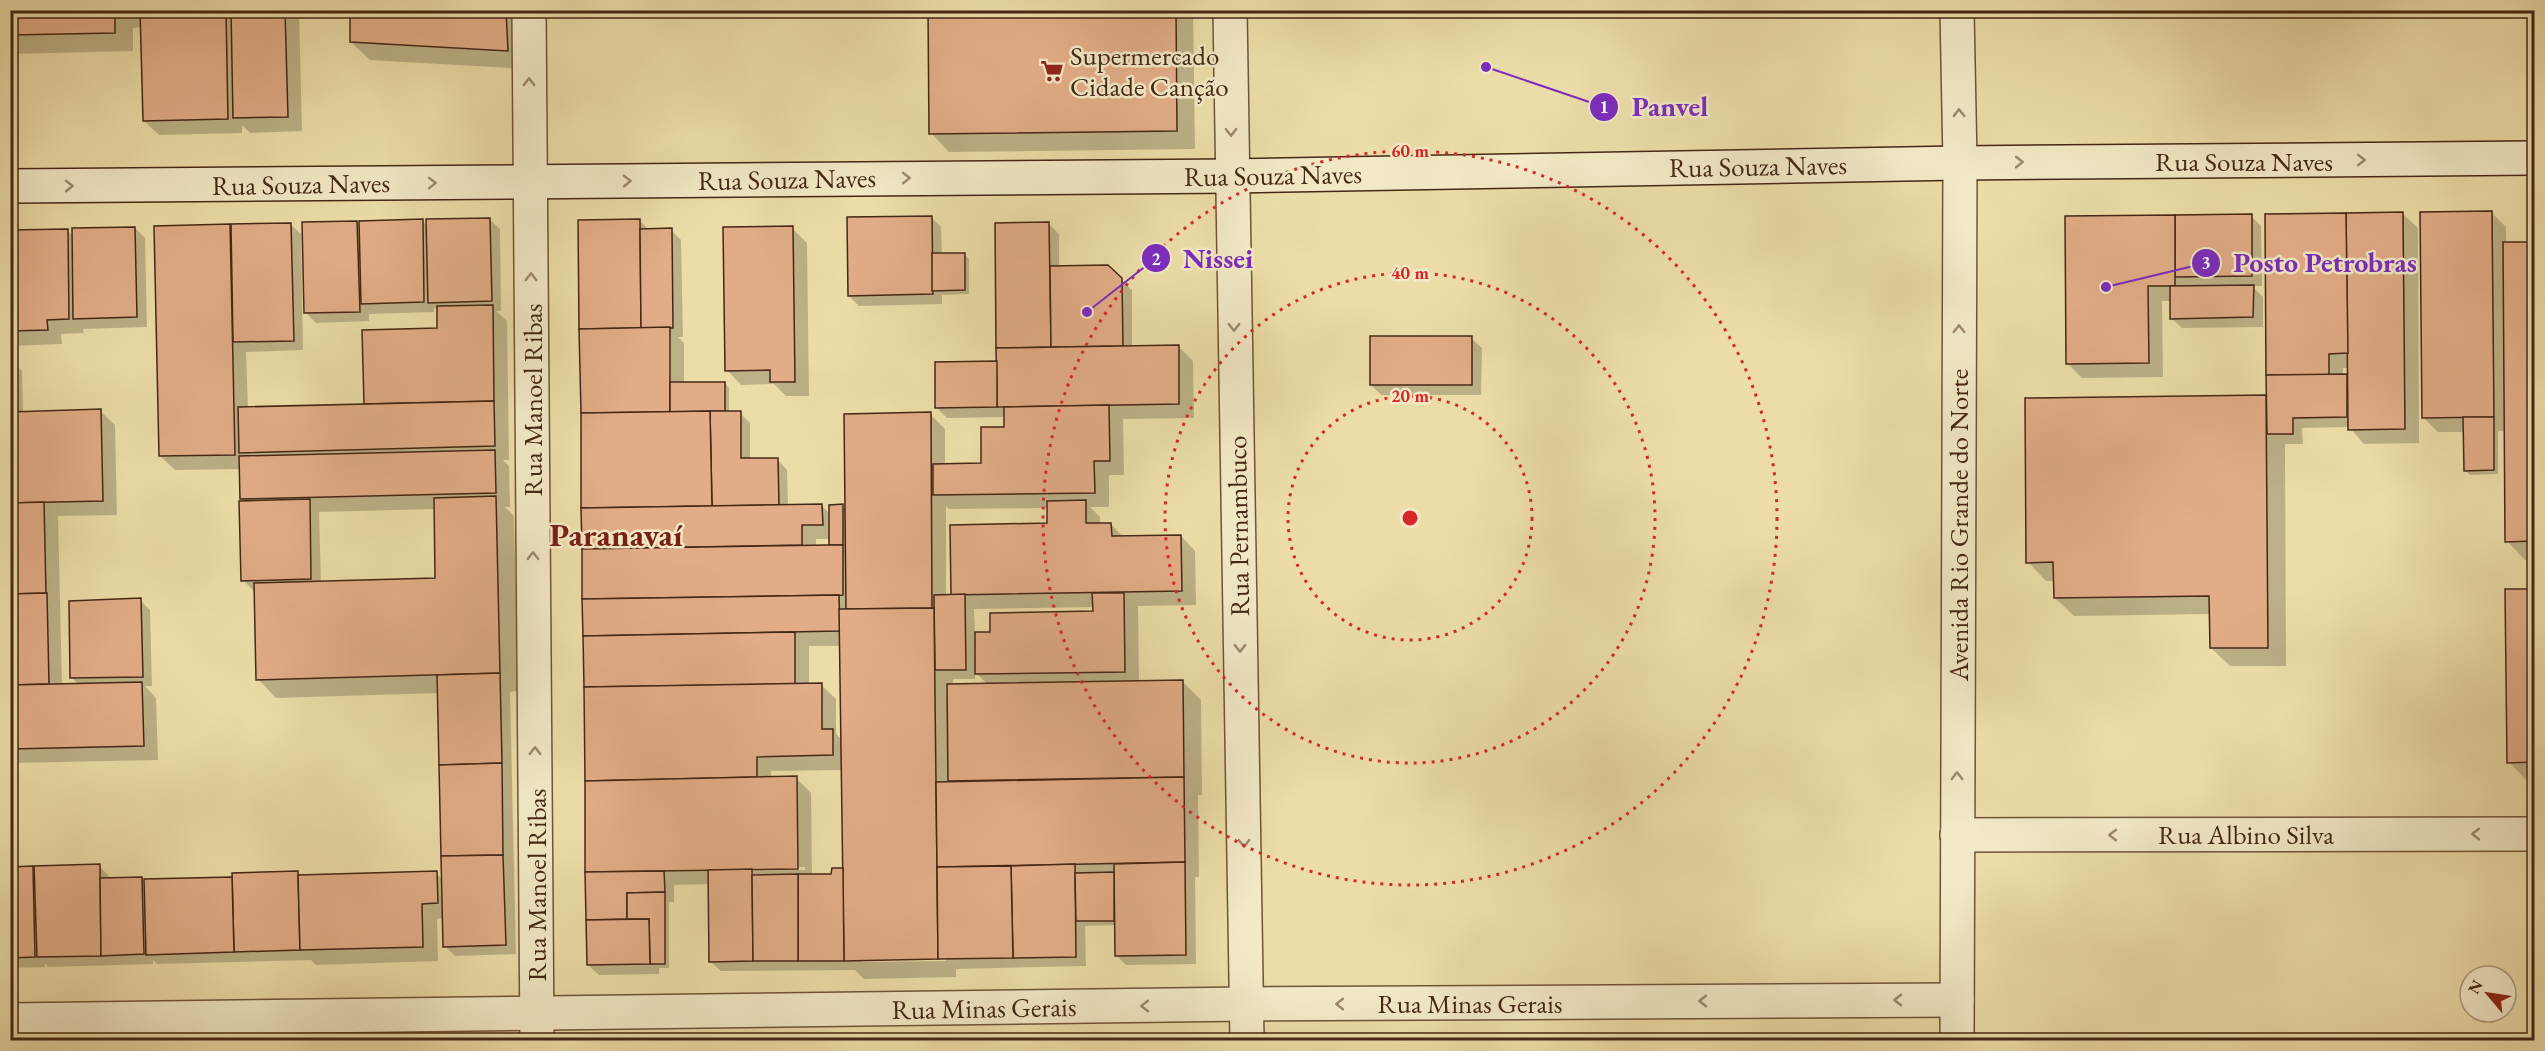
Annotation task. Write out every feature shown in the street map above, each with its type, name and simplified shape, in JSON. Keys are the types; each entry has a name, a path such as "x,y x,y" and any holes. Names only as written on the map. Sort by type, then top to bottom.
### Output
{"street":[{"name":"Rua Manoel Ribas","path":"529,10 537,1028"},
{"name":"Rua Pernambuco","path":"1230,10 1247,1041"},
{"name":"Avenida Rio Grande do Norte","path":"1957,10 1960,163 1957,1041"},
{"name":"Rua Souza Naves","path":"10,186 1232,176 1960,163 2535,158"},
{"name":"Rua Albino Silva","path":"1957,835 2535,834"},
{"name":"Rua Minas Gerais","path":"10,1020 537,1028 1247,1004 1957,1000"}],"building":[{"path":"10,10 115,10 115,33 10,35"},
{"path":"140,10 226,10 228,119 143,121"},
{"path":"231,10 285,10 288,117 233,118"},
{"path":"350,10 506,10 508,51 350,42"},
{"name":"Supermercado Cidade Canção","path":"928,10 1176,10 1177,131 929,134"},
{"path":"2492,211 2494,417 2422,418 2420,212"},
{"path":"2403,212 2405,429 2348,430 2346,213"},
{"path":"2346,213 2348,353 2329,354 2329,375 2266,375 2265,214"},
{"path":"2252,214 2252,276 2175,277 2175,215"},
{"path":"2175,215 2175,286 2148,286 2149,363 2066,364 2065,216"},
{"path":"932,216 933,294 848,296 847,217"},
{"path":"490,218 492,301 428,303 426,219"},
{"path":"423,219 424,302 361,304 359,221"},
{"path":"640,219 641,328 579,329 578,220"},
{"path":"357,221 360,312 304,313 302,222"},
{"path":"1049,222 1051,347 996,348 995,223"},
{"path":"291,223 294,341 233,342 231,224"},
{"path":"230,224 235,455 159,456 154,226"},
{"path":"793,226 795,382 770,382 770,370 725,371 723,227"},
{"path":"135,227 137,317 73,319 72,228"},
{"path":"672,228 673,328 641,328 640,229"},
{"path":"68,229 69,319 47,320 48,330 10,331 10,230"},
{"path":"2503,242 2534,242 2534,541 2505,542"},
{"path":"932,253 965,253 965,290 932,291"},
{"path":"1108,265 1122,278 1123,346 1051,347 1050,266"},
{"path":"2254,285 2253,317 2170,319 2170,286"},
{"path":"493,305 494,401 364,404 362,330 437,328 437,306"},
{"path":"670,327 670,412 581,413 579,329"},
{"path":"1370,336 1472,336 1472,385 1370,385"},
{"path":"1179,345 1179,404 997,407 996,348"},
{"path":"997,361 997,407 935,408 935,362"},
{"path":"2347,374 2347,417 2293,418 2293,434 2267,434 2266,375"},
{"path":"670,382 725,382 725,411 670,412"},
{"path":"2266,395 2268,648 2210,648 2209,596 2054,598 2053,562 2026,563 2025,398"},
{"path":"494,401 495,446 239,453 238,407"},
{"path":"1109,405 1110,461 1094,461 1095,493 933,495 933,464 981,463 981,427 1004,427 1004,407"},
{"path":"101,409 103,501 10,503 10,412"},
{"path":"710,411 741,411 741,458 778,458 779,505 712,506"},
{"path":"710,411 712,506 581,508 581,413"},
{"path":"931,412 932,608 846,609 844,414"},
{"path":"2463,417 2494,417 2494,470 2464,471"},
{"path":"495,450 496,493 240,499 239,456"},
{"path":"496,496 500,673 256,680 254,583 435,578 434,498"},
{"path":"310,499 311,579 241,581 239,501"},
{"path":"1086,500 1086,523 1111,523 1112,536 1181,535 1182,591 951,595 950,525 1047,523 1047,501"},
{"path":"44,502 46,593 10,594 10,503"},
{"path":"822,504 823,525 802,525 802,545 582,549 581,508"},
{"path":"843,504 843,545 829,545 829,505"},
{"path":"843,545 843,595 582,599 582,549"},
{"path":"2505,589 2534,589 2534,762 2507,763"},
{"path":"47,593 49,684 10,685 10,594"},
{"path":"1092,593 1124,593 1125,672 975,674 975,632 990,632 990,613 1093,611"},
{"path":"965,594 966,670 935,670 934,595"},
{"path":"839,595 840,631 583,636 582,599"},
{"path":"141,598 143,677 70,678 69,601"},
{"path":"934,608 938,959 844,961 839,609"},
{"path":"795,632 795,684 584,687 583,636"},
{"path":"500,673 502,763 439,765 437,675"},
{"path":"1183,680 1184,777 948,781 947,684"},
{"path":"142,682 144,746 10,749 10,685"},
{"path":"822,683 822,729 833,729 833,755 757,757 757,777 585,781 584,687"},
{"path":"502,763 503,855 441,856 439,765"},
{"path":"797,776 798,869 585,872 585,781"},
{"path":"1184,777 1185,862 937,867 936,782"},
{"path":"503,855 506,945 443,947 441,856"},
{"path":"1185,862 1186,955 1115,956 1114,864"},
{"path":"100,864 101,956 37,957 34,866"},
{"path":"1075,864 1076,957 1013,958 1011,866"},
{"path":"33,866 35,957 10,958 10,867"},
{"path":"1011,866 1013,958 938,959 937,867"},
{"path":"832,868 843,868 844,961 798,961 798,874 831,874"},
{"path":"752,869 753,961 709,962 708,870"},
{"path":"298,871 300,950 234,952 232,873"},
{"path":"437,871 438,903 422,904 423,947 300,950 298,875"},
{"path":"664,871 665,892 627,893 627,919 586,920 585,872"},
{"path":"1114,872 1114,921 1076,921 1075,873"},
{"path":"798,874 798,961 753,961 752,875"},
{"path":"142,877 144,954 101,956 100,878"},
{"path":"232,877 234,952 146,955 144,879"},
{"path":"665,892 665,964 650,964 649,919 627,919 627,893"},
{"path":"649,919 650,964 587,965 586,920"}],"place":[{"name":"Panvel","path":"1486,67"},
{"name":"Supermercado Cidade Canção","path":"1052,71"},
{"name":"Posto Petrobras","path":"2106,287"},
{"name":"Nissei","path":"1087,312"}],"district":[{"name":"Paranavaí","path":"616,534"}]}
